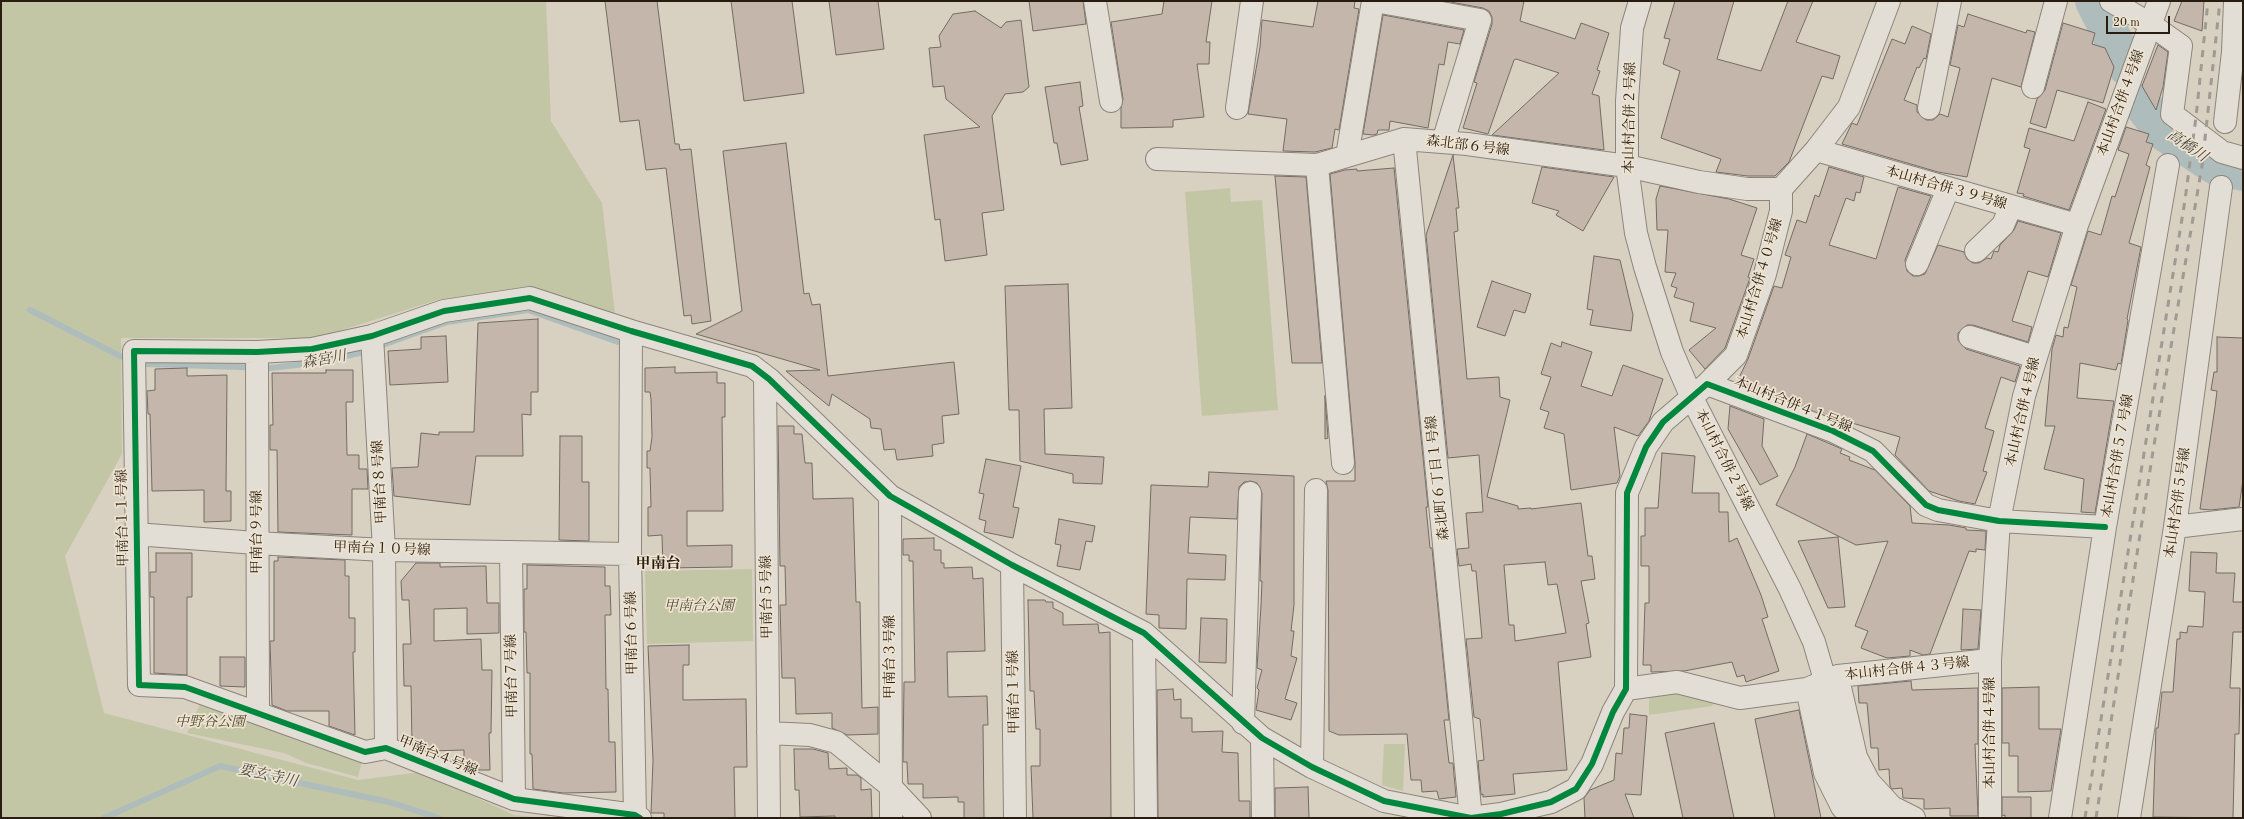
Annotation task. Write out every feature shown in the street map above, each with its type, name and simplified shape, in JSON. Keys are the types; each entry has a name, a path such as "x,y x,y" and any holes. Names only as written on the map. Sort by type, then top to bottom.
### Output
{"street":[{"path":"1095,1 1111,101"},
{"path":"1237,108 1252,1"},
{"path":"1348,156 1374,1 1480,20 1443,142"},
{"name":"本山村合併２号線","path":"1640,1 1632,28 1627,101 1627,166 1636,233 1645,267 1672,352 1700,391 1814,642 1823,681"},
{"path":"1781,189 1816,150 1849,107 1890,1"},
{"path":"1929,108 1950,1"},
{"path":"2033,87 2056,1"},
{"path":"2111,1 2150,24 2181,46 2172,114 2222,152 2243,158"},
{"name":"本山村合併４号線","path":"1990,818 1990,660 2000,521 2024,396 2076,225 2159,1"},
{"path":"2225,122 2238,54 2235,1"},
{"name":"森北部６号線","path":"1157,159 1317,165 1404,139 1443,142 1627,166 1699,182 1747,189 1781,189"},
{"name":"森北町６丁目１号線","path":"1404,139 1471,818"},
{"name":"本山村合併３９号線","path":"1816,150 2076,225"},
{"path":"1317,165 1343,463"},
{"name":"本山村合併５７号線","path":"2060,818 2105,527 2168,165"},
{"name":"本山村合併５号線","path":"2129,818 2175,527 2221,187"},
{"name":"本山村合併４０号線","path":"1626,689 1627,493 1646,447 1663,422 1700,391 1736,355 1765,274 1781,212 1781,189"},
{"path":"1917,264 1948,189"},
{"path":"1976,250 2004,225 2011,206"},
{"path":"257,352 312,349 372,336 444,311 530,298 631,331 752,366 765,376 890,496 1012,565 1144,633 1243,723 1262,738 1384,809 1471,818 1501,816 1551,802 1576,789 1592,764 1613,712 1626,689"},
{"name":"甲南台６号線","path":"631,331 630,554 638,817"},
{"name":"甲南台８号線","path":"372,336 384,550 386,748"},
{"path":"1970,337 2035,357"},
{"name":"甲南台１１号線","path":"139,685 135,534 134,351 257,352"},
{"name":"甲南台９号線","path":"257,352 256,543 258,712"},
{"name":"甲南台５号線","path":"765,376 769,818"},
{"name":"本山村合併４１号線","path":"1700,391 1833,431 1873,451 1926,505 1938,510 2000,521 2105,527"},
{"path":"1312,767 1316,490"},
{"path":"1243,723 1250,493"},
{"name":"甲南台３号線","path":"890,496 891,818"},
{"path":"2175,527 2243,519"},
{"name":"甲南台１０号線","path":"135,534 256,543 384,550 630,554"},
{"name":"甲南台７号線","path":"510,552 514,799"},
{"name":"甲南台１号線","path":"1012,565 1015,818"},
{"path":"1144,633 1146,818"},
{"name":"本山村合併４３号線","path":"1626,689 1678,682 1740,698 1823,681 1990,660"},
{"path":"1823,681 1825,773 1842,807 1867,815"},
{"path":"1823,681 1856,757 1869,782 1892,807 1914,818"},
{"name":"甲南台４号線","path":"139,685 184,687 258,712 365,752 386,748 514,799 638,817"},
{"path":"768,733 810,735 836,742 890,785 920,818"},
{"path":"1262,738 1263,818"}],"green space":[{"path":"1,1 546,1 551,121 602,203 615,314 533,287 437,300 317,338 121,338 122,454 65,556 104,713 358,780 421,772 514,815 544,818 1,818"},
{"path":"1230,188 1231,202 1262,200 1278,410 1202,416 1185,192"},
{"name":"甲南台公園","path":"752,569 753,641 647,644 645,571"},
{"path":"1675,689 1712,699 1713,706 1649,715 1649,691"},
{"name":"中野谷公園","path":"201,702 362,761 358,777 306,763 284,753 187,733"},
{"path":"1384,744 1405,744 1403,791 1382,785"}],"building":[{"path":"605,1 657,1 675,144 679,144 680,150 691,149 711,321 692,324 691,315 684,316 666,168 646,170 639,120 620,122"},
{"path":"731,1 792,1 804,93 744,101"},
{"path":"829,1 878,1 884,49 836,55"},
{"path":"1029,1 1083,1 1086,24 1033,31"},
{"path":"1164,1 1212,1 1206,42 1210,42 1209,64 1197,64 1204,117 1173,120 1173,127 1121,128 1121,108 1123,99 1111,22 1162,14"},
{"path":"1318,1 1355,1 1354,8 1359,9 1339,130 1335,129 1332,148 1315,152 1283,151 1287,119 1248,114 1260,47 1262,20 1313,27"},
{"path":"1445,1 1524,1 1520,21 1575,39 1581,23 1609,33 1597,70 1600,71 1592,94 1599,96 1604,150 1492,135 1559,73 1516,59 1514,60 1488,134 1463,128 1477,83 1474,82 1492,24 1492,17 1489,11 1483,8"},
{"path":"1675,1 1734,1 1717,59 1761,71 1788,1 1813,1 1796,42 1840,56 1833,79 1822,76 1789,162 1775,176 1748,176 1716,172 1721,159 1661,138 1680,71 1663,64 1670,39 1664,38"},
{"path":"2182,1 2204,1 2202,31 2174,21"},
{"path":"975,11 1001,28 1006,22 1021,20 1029,87 1023,92 1005,94 992,116 1004,210 982,213 987,255 945,261 940,219 935,220 924,135 980,127 946,99 944,86 933,87 929,48 941,47 939,36 953,14"},
{"path":"1968,14 2026,33 2027,30 2035,32 2021,87 1992,78 1967,177 1938,172 1842,144 1852,123 1857,125 1892,39 1905,44 1912,26 1931,34 1926,59 1924,58 1919,68 1917,67 1904,100 1917,105 1917,112 1926,120 1933,120 1940,114 1948,117 1960,68 1950,65 1958,25 1964,27"},
{"path":"1383,15 1464,30 1460,44 1448,42 1444,65 1439,64 1428,128 1390,121 1389,130 1378,130 1377,134 1373,135 1363,134"},
{"path":"2063,23 2095,33 2092,44 2105,48 2114,67 2103,103 2057,90 2046,128 2030,123 2037,99 2045,90"},
{"path":"2158,45 2168,52 2163,87 2156,110 2142,86"},
{"path":"1080,82 1083,106 1079,107 1088,160 1061,165 1057,143 1054,143 1045,87"},
{"path":"2088,102 2106,109 2069,210 2023,196 2024,194 2017,193 2030,149 2024,147 2029,128 2074,141"},
{"path":"2126,127 2149,134 2146,142 2153,144 2146,165 2150,167 2129,243 2141,247 2127,319 2121,364 2118,363 2116,370 2080,363 2077,398 2114,401 2095,513 2081,512 2084,479 2044,469 2055,426 2045,426 2052,349 2056,335 2063,337 2064,327 2068,328 2077,287 2071,285 2088,231 2101,235 2112,196 2115,197 2129,154 2118,150"},
{"path":"786,143 804,294 809,293 812,305 820,304 828,376 954,362 959,414 942,416 944,443 932,445 933,456 897,460 895,449 884,450 881,429 871,428 870,419 832,394 829,406 786,371 820,370 696,334 742,311 723,151"},
{"path":"1453,155 1459,208 1456,208 1458,231 1454,232 1467,379 1499,377 1500,397 1510,400 1487,497 1518,506 1518,509 1531,509 1581,503 1588,556 1592,556 1595,579 1581,581 1589,623 1586,624 1591,657 1558,662 1567,770 1513,774 1515,794 1483,797 1483,794 1481,795 1478,761 1484,760 1480,719 1474,717 1466,639 1482,638 1476,571 1472,571 1471,564 1459,566 1457,549 1469,548 1466,513 1483,512 1479,455 1448,458 1426,235","holes":["1545,562 1548,585 1557,584 1566,633 1515,641 1514,625 1509,625 1504,565"]},
{"path":"1542,167 1614,177 1583,231 1556,215 1559,211 1532,203"},
{"path":"1829,167 1864,177 1860,193 1856,192 1854,201 1846,198 1829,245 1876,259 1898,187 1931,196 1905,260 1907,271 1913,276 1925,274 1938,245 1964,252 1967,259 1973,263 1979,263 1987,258 1991,259 1994,251 1998,252 2000,245 2014,230 2018,221 2061,233 2048,277 2028,271 2012,321 2032,327 2028,342 1973,325 1967,325 1958,333 1958,340 1966,349 2020,366 2015,382 2001,377 1985,428 1994,431 1983,471 1987,472 1975,504 1959,501 1929,491 1895,455 1900,437 1852,423 1851,426 1737,382 1748,359 1774,286 1782,288 1791,257 1785,255 1797,220 1806,223 1815,195 1819,197"},
{"path":"1394,168 1428,507 1426,507 1430,548 1432,548 1449,720 1444,720 1449,763 1453,763 1456,797 1439,799 1437,791 1422,792 1421,780 1411,780 1407,734 1339,735 1329,731 1328,490 1326,481 1355,481 1355,462 1330,174 1345,170 1357,169 1357,171"},
{"path":"1275,176 1306,177 1322,363 1292,363"},
{"path":"1660,186 1729,199 1757,208 1741,255 1754,259 1748,277 1750,278 1725,348 1705,369 1689,350 1716,328 1690,321 1694,303 1674,297 1677,288 1671,286 1676,273 1665,272 1668,230 1657,230 1656,199"},
{"path":"1594,256 1620,260 1633,315 1631,331 1590,325 1593,310 1587,309"},
{"path":"1492,281 1531,294 1525,313 1514,310 1505,336 1477,327"},
{"path":"1068,284 1072,408 1044,409 1045,454 1104,457 1102,484 1073,483 1073,474 1020,461 1019,410 1009,410 1005,286"},
{"path":"538,319 538,392 531,392 531,415 522,414 523,456 476,456 470,505 394,496 392,468 418,467 421,433 439,435 439,432 474,432 478,323"},
{"path":"446,336 448,382 390,385 388,351 421,349 421,337"},
{"path":"2217,337 2243,338 2243,480 2239,507 2211,510 2200,509 2217,391 2211,390 2214,372 2217,372"},
{"path":"1562,342 1592,352 1581,386 1612,396 1623,365 1663,379 1649,421 1638,436 1614,427 1620,476 1617,483 1571,490 1564,434 1544,428 1549,412 1540,409 1551,377 1541,374 1551,343 1561,347"},
{"path":"675,367 675,373 717,372 717,383 725,383 725,417 722,417 723,511 687,511 687,546 732,545 732,567 663,568 662,535 648,536 648,507 651,507 650,468 647,468 647,451 650,451 652,437 651,399 650,392 645,392 645,368"},
{"path":"187,368 187,376 227,375 226,491 231,491 231,521 204,522 204,490 152,491 150,414 148,414 147,391 155,390 155,369"},
{"path":"326,370 353,370 353,402 346,402 347,455 359,455 359,469 367,469 368,489 352,489 352,535 278,532 277,450 270,450 270,425 273,425 272,373 326,373"},
{"path":"1325,396 1328,438 1325,439"},
{"path":"1730,406 1764,419 1762,446 1778,476 1760,485 1728,429"},
{"path":"778,426 794,426 794,434 802,434 805,463 812,463 813,499 853,498 856,602 860,602 862,708 878,707 878,734 847,735 832,728 832,713 796,714 795,678 782,678 780,605 786,605 785,566 780,566"},
{"path":"1807,434 1842,449 1840,453 1850,457 1849,460 1875,470 1910,506 1912,523 1949,525 1966,528 1966,530 1986,531 1985,550 1976,549 1976,552 1969,551 1930,654 1923,655 1910,650 1910,656 1887,658 1861,648 1868,631 1855,626 1888,541 1856,545 1776,505 1795,467"},
{"path":"560,436 582,436 582,482 589,482 589,541 559,540"},
{"path":"1662,453 1695,456 1692,493 1719,493 1719,512 1728,512 1729,542 1737,538 1761,595 1768,617 1762,619 1779,671 1746,682 1744,675 1737,677 1732,662 1684,671 1651,672 1651,665 1643,665 1645,603 1649,603 1649,566 1641,566 1641,536 1645,536 1645,508 1658,508"},
{"path":"986,459 1021,466 1013,507 1019,508 1013,538 984,532 986,521 979,519 984,494 979,493"},
{"path":"1209,472 1294,476 1294,605 1291,631 1294,631 1291,656 1297,658 1285,699 1297,703 1291,720 1256,710 1259,690 1257,688 1262,670 1257,668 1262,581 1260,581 1262,493 1257,483 1251,481 1244,482 1239,487 1237,519 1190,517 1188,553 1226,555 1225,580 1187,579 1186,629 1159,628 1159,615 1146,614 1151,485 1208,487"},
{"path":"1059,519 1095,526 1092,542 1086,541 1080,570 1057,566 1061,545 1055,544"},
{"path":"1838,537 1845,607 1828,608 1798,541"},
{"path":"934,538 934,550 941,550 941,563 944,563 944,568 972,567 973,579 983,578 985,651 947,652 948,697 987,696 988,725 983,725 984,818 964,818 964,802 958,802 958,797 923,798 923,784 908,784 907,762 903,762 904,682 915,682 913,561 909,561 909,555 903,555 903,539"},
{"path":"2191,552 2217,553 2216,573 2235,573 2233,602 2243,602 2243,632 2233,632 2230,688 2240,688 2239,734 2235,734 2233,818 2153,817 2156,728 2158,728 2162,692 2173,692 2177,639 2180,639 2180,632 2187,633 2188,626 2203,627 2205,592 2189,591"},
{"path":"156,553 192,553 192,597 187,597 187,675 154,673 154,597 150,597 150,572 156,572"},
{"path":"278,557 345,560 345,576 349,576 349,618 355,618 355,652 353,652 355,735 329,726 329,711 287,711 272,705 270,641 274,641 274,561 278,561"},
{"path":"416,563 440,563 440,567 486,566 487,603 499,603 499,633 467,634 467,608 434,609 434,641 481,639 482,670 492,670 491,733 489,733 490,770 475,770 473,765 464,765 464,750 429,751 412,745 411,686 404,686 403,644 411,644 409,600 402,600 401,581"},
{"path":"527,565 605,567 605,586 610,586 611,615 605,615 606,689 608,689 609,742 615,742 616,792 563,793 533,789 532,754 530,754 530,673 527,673 526,632 524,632 524,589 527,589"},
{"path":"1028,600 1045,600 1046,602 1053,602 1053,608 1063,613 1063,625 1098,624 1099,633 1110,632 1111,818 1033,818 1031,766 1040,766 1040,729 1036,729 1034,691 1030,691"},
{"path":"1963,609 1981,610 1978,649 1961,650"},
{"path":"1201,618 1227,619 1226,663 1199,662"},
{"path":"689,645 689,665 683,665 683,700 746,699 747,767 734,767 735,818 664,818 664,813 651,813 653,760 648,646"},
{"path":"220,657 245,657 245,687 220,686"},
{"path":"1911,681 1912,690 1978,688 1978,744 1975,744 1978,816 1950,816 1950,808 1924,809 1924,799 1903,798 1902,788 1892,789 1890,786 1889,769 1879,770 1878,748 1871,748 1867,703 1859,703 1858,686"},
{"path":"2039,687 2039,729 2061,729 2051,791 2018,792 2018,756 2009,756 2009,743 2002,743 2002,688"},
{"path":"1173,689 1174,700 1181,699 1181,718 1192,718 1192,732 1223,731 1222,752 1238,753 1239,801 1250,801 1250,818 1158,818 1157,690"},
{"path":"1799,710 1821,818 1775,818 1755,719"},
{"path":"1630,714 1647,716 1641,795 1625,794 1634,818 1585,818 1584,798 1590,790 1614,780 1616,753 1622,754 1624,728 1629,728"},
{"path":"1714,723 1734,818 1683,818 1665,733"},
{"path":"794,749 813,749 828,753 829,769 847,768 847,775 857,775 861,778 861,790 871,789 872,818 835,818 835,816 800,817 799,790 795,790"},
{"path":"1308,787 1309,818 1275,818 1275,788"},
{"path":"2002,797 2031,797 2031,818 2005,818 2005,815 2002,816"}],"waterway":[{"name":"高橋川","path":"2094,1 2127,67"},
{"name":"高橋川","path":"2141,103 2164,132 2216,166 2243,172"},
{"name":"森宮川","path":"30,310 120,356 129,359"},
{"name":"森宮川","path":"377,347 447,322 528,310 618,342"},
{"name":"森宮川","path":"138,361 147,364 270,368 314,363 369,351"},
{"name":"要玄寺川","path":"104,818 220,766 389,802 439,818"}],"railway":[{"path":"2085,818 2185,200 2196,117 2208,1"},
{"path":"2096,818 2153,451 2202,166 2220,1"}],"cycle path":[{"path":"640,818 635,815 514,799 386,748 365,752 185,687 139,685 134,351 257,352 312,349 372,336 444,311 530,298 631,331 752,366 769,379 890,496 1012,565 1144,633 1262,738 1312,767 1384,801 1471,818 1501,814 1551,802 1576,789 1592,764 1613,712 1626,689 1627,493 1646,447 1663,422 1707,384 1833,431 1873,451 1926,505 1938,510 1999,521 2105,527"}],"district":[{"name":"甲南台","path":"658,564"}]}
